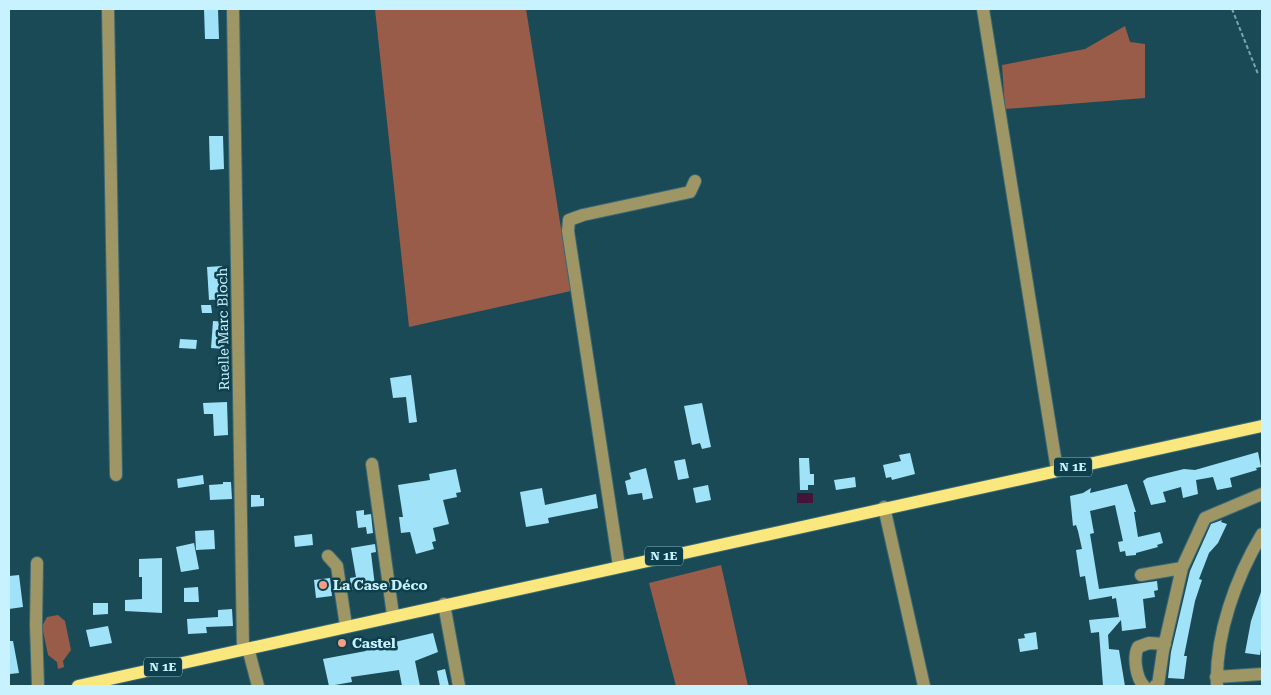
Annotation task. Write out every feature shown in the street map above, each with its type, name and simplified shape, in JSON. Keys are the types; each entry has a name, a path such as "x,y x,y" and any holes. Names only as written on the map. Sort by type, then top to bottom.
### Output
{"main road":[{"name":"N 1E","path":"78,686 95,684 444,604 1262,426"}],"street":[{"path":"108,9 116,475"},
{"name":"Ruelle Marc Bloch","path":"233,9 246,649 258,686"},
{"path":"983,9 1057,470"},
{"path":"619,566 568,231 569,220 583,215 690,192 695,181"},
{"path":"372,464 393,616"},
{"path":"1155,686 1158,685 1182,568 1204,518 1262,494"},
{"path":"884,508 924,686"},
{"path":"1262,534 1248,556 1224,626 1217,682 1262,674"},
{"path":"342,554 350,625"},
{"path":"328,556 337,566 350,625"},
{"path":"37,563 36,625 38,686"},
{"path":"1141,575 1182,568"},
{"path":"444,604 459,686"},
{"path":"1144,686 1138,676 1136,651 1138,647 1149,643 1165,644"}],"path":[{"path":"1232,9 1258,74"}],"shaded area":[{"path":"375,9 526,9 571,291 409,327"},
{"path":"1125,26 1130,42 1145,44 1145,98 1005,109 1002,65 1085,49"},
{"path":"797,493 813,493 813,503 797,503"},
{"path":"721,565 748,686 676,686 649,583"},
{"path":"58,615 65,621 71,650 63,661 64,667 58,669 57,662 48,655 42,626 47,617"}],"building":[{"path":"204,9 218,9 219,39 205,39"},
{"path":"209,136 223,136 224,169 210,170"},
{"path":"222,266 223,299 209,300 207,267"},
{"path":"201,305 211,305 212,313 202,313"},
{"path":"213,321 226,322 224,349 211,348"},
{"path":"180,339 197,340 196,349 179,348"},
{"path":"411,375 417,422 409,423 406,397 393,398 390,378"},
{"path":"227,402 228,435 214,436 213,414 204,414 203,403"},
{"path":"702,403 711,447 702,449 700,443 692,445 684,406"},
{"path":"1258,452 1261,467 1230,478 1232,487 1217,490 1213,477 1196,480 1198,494 1183,498 1181,487 1163,492 1166,502 1151,505 1143,481 1147,478 1184,469 1195,470"},
{"path":"910,453 915,474 892,480 891,477 886,478 883,465 901,461 899,455"},
{"path":"799,458 809,458 810,474 814,474 814,485 808,485 808,490 800,490"},
{"path":"685,459 689,478 678,480 674,461"},
{"path":"646,468 653,498 643,500 642,493 628,495 625,481 631,479 629,473"},
{"path":"456,469 461,492 456,493 457,497 443,500 449,524 433,528 436,541 432,542 434,549 416,554 410,532 401,533 399,517 403,517 398,485 430,480 429,474"},
{"path":"203,475 204,484 178,488 177,479"},
{"path":"855,477 856,487 836,490 834,480"},
{"path":"223,482 231,482 232,499 210,500 209,485 223,484"},
{"path":"1127,484 1136,512 1134,512 1138,537 1160,532 1163,543 1157,545 1158,547 1136,553 1136,555 1126,556 1125,551 1120,552 1118,542 1123,541 1115,505 1090,511 1094,533 1090,534 1099,589 1157,581 1158,590 1154,591 1155,597 1143,599 1146,628 1122,631 1121,620 1108,635 1109,649 1119,650 1125,686 1103,686 1099,632 1091,633 1089,620 1119,617 1116,598 1112,599 1112,596 1089,600 1085,576 1080,577 1076,550 1082,549 1076,525 1073,526 1070,496 1083,493 1091,488 1090,493"},
{"path":"708,485 711,500 696,503 693,488"},
{"path":"542,488 545,505 596,494 598,508 548,518 549,523 526,527 520,492"},
{"path":"251,495 260,495 260,498 264,498 264,506 251,507"},
{"path":"364,510 364,515 371,514 373,533 367,534 366,527 358,528 356,511"},
{"path":"1222,520 1221,522 1227,524 1218,543 1209,553 1199,579 1202,580 1195,601 1184,656 1187,656 1184,679 1168,678 1171,652 1190,571 1211,524"},
{"path":"214,530 215,549 196,550 195,531"},
{"path":"312,534 313,545 295,547 294,536"},
{"path":"194,543 199,569 181,572 176,547"},
{"path":"375,544 376,552 371,553 375,586 351,590 350,578 356,577 351,548"},
{"path":"162,558 162,613 125,611 125,600 142,599 142,577 139,577 139,559"},
{"path":"19,575 23,607 9,609 9,576"},
{"name":"La Case Déco","path":"330,578 332,596 316,598 314,580"},
{"path":"198,587 199,602 184,602 184,588"},
{"path":"1261,592 1262,643 1260,655 1245,653 1251,621"},
{"path":"93,603 108,603 108,614 93,615"},
{"path":"232,609 233,626 206,627 207,633 188,634 187,619 218,617 218,610"},
{"path":"108,626 112,643 90,647 86,630"},
{"path":"1036,632 1038,649 1020,652 1018,639 1025,638 1024,634"},
{"path":"433,633 438,652 415,661 420,686 402,686 399,670 351,677 352,682 329,686 323,659 366,651 365,649"},
{"path":"9,641 13,641 19,673 10,674"},
{"path":"445,669 449,686 440,686 437,671"}],"place":[{"name":"La Case Déco","path":"323,585"},
{"name":"Castel","path":"342,643"}]}
